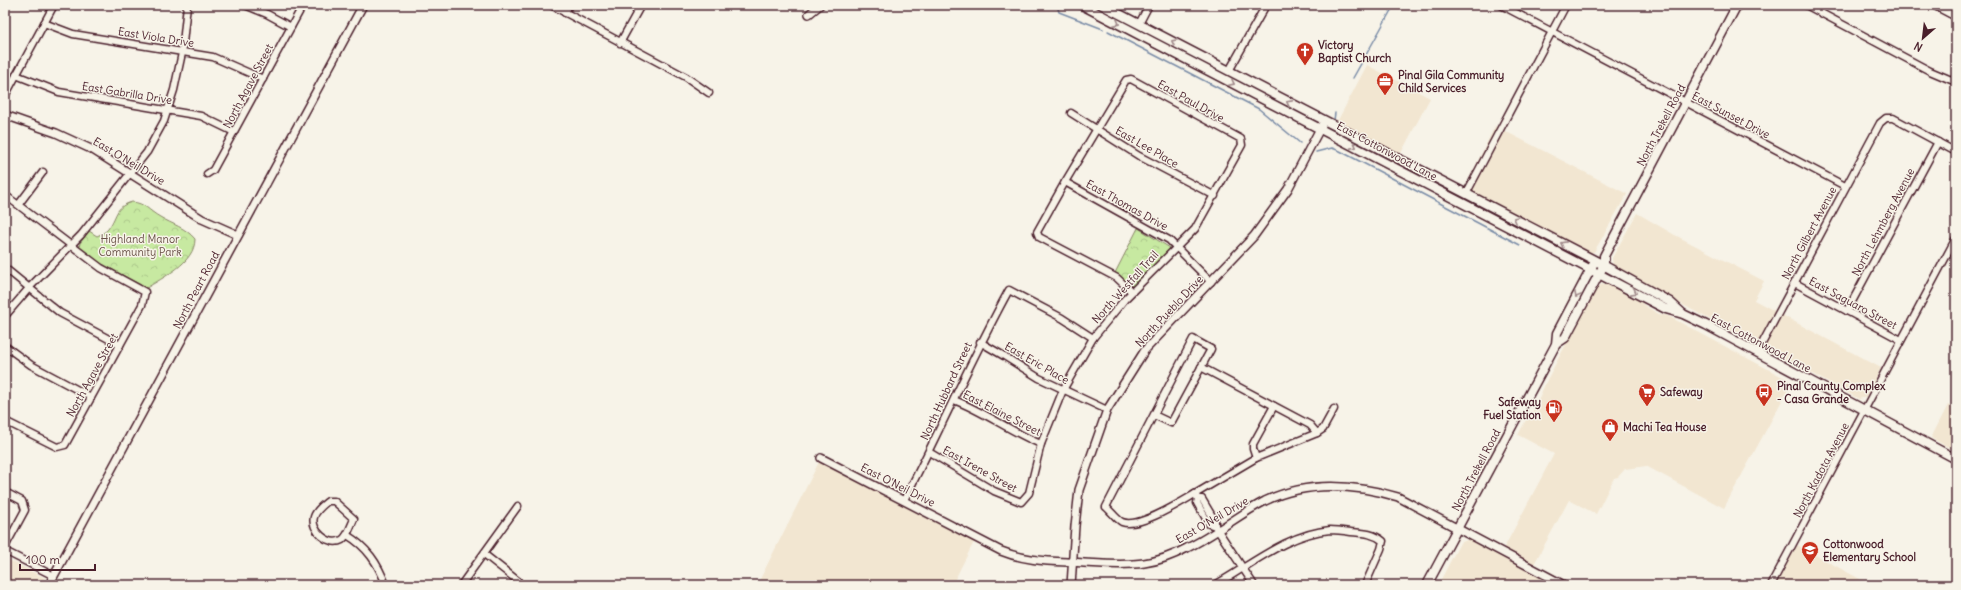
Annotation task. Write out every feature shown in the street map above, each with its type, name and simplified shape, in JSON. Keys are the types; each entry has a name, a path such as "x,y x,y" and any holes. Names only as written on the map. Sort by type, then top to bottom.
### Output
{"main road":[{"name":"East Cottonwood Lane","path":"1082,5 1590,270 1666,309 1683,314 1956,459"},
{"name":"East Cottonwood Lane","path":"1102,5 1604,265 1670,302 1683,314"},
{"name":"North Trekell Road","path":"1556,344 1565,338 1604,265 1604,256 1736,5"},
{"path":"1496,221 1501,212"},
{"name":"North Trekell Road","path":"1427,585 1556,344 1557,334 1590,270 1596,261 1604,256"}],"street":[{"path":"5,96 54,5"},
{"path":"5,316 30,287 72,245 147,152 164,121 174,90 182,51 187,5"},
{"path":"245,5 267,14 291,27"},
{"name":"North Agave Street","path":"207,174 213,170 303,5"},
{"name":"North Peart Road","path":"48,585 363,5"},
{"path":"551,5 686,78 709,93"},
{"path":"565,13 569,5"},
{"path":"620,42 642,5"},
{"path":"809,14 820,5"},
{"path":"1139,24 1149,5"},
{"path":"1229,71 1266,5"},
{"name":"East Sunset Drive","path":"1501,5 1845,186"},
{"path":"1466,194 1566,5"},
{"path":"1806,5 1930,71 1956,82"},
{"path":"1933,5 1956,17"},
{"path":"1949,13 1953,5"},
{"name":"East Viola Drive","path":"44,23 74,34 213,57 263,79"},
{"name":"East Gabrilla Drive","path":"16,75 60,92 168,109 200,116 234,132"},
{"name":"East Paul Drive","path":"1098,129 1126,80 1131,79 1242,139"},
{"name":"East Lee Place","path":"1071,113 1139,156 1215,196"},
{"name":"East O'Neil Drive","path":"5,115 56,133 81,144 202,219 238,235"},
{"name":"North Gilbert Avenue","path":"1757,353 1880,123 1886,118 1893,118 1938,142"},
{"name":"North Pueblo Drive","path":"1071,585 1079,490 1107,410 1145,350 1254,236 1274,210 1288,189 1324,121"},
{"path":"1098,129 1065,182 1037,232 1039,237 1117,278 1132,292"},
{"name":"North Westfall Trail","path":"1021,502 1029,493 1041,444 1063,390 1093,338 1132,292 1195,229 1215,196 1242,145 1242,139"},
{"path":"1938,142 1956,152"},
{"name":"North Lehmberg Avenue","path":"1847,311 1938,142"},
{"path":"19,204 43,172"},
{"name":"East Thomas Drive","path":"1065,182 1162,235 1211,282"},
{"path":"5,195 19,204 42,225 72,245"},
{"name":"North Kadota Avenue","path":"1771,585 1956,238"},
{"name":"North Agave Street","path":"5,421 57,447 65,446 142,305 145,292 101,268 72,245"},
{"path":"5,268 60,313 120,345"},
{"name":"East Saguaro Street","path":"1795,283 1902,340"},
{"name":"North Hubbard Street","path":"904,500 954,400 980,342 1009,290 1062,318 1093,338"},
{"path":"1154,415 1171,423 1210,349 1193,339 1106,507 1121,521 1127,523 1156,515 1196,496 1256,458 1317,434 1322,429 1334,409"},
{"name":"East Eric Place","path":"980,342 1039,378 1107,410"},
{"path":"5,346 31,365 91,397"},
{"path":"1201,367 1310,425 1317,434"},
{"name":"East Elaine Street","path":"954,400 969,405 1018,435 1041,444"},
{"path":"1256,458 1253,444 1274,406"},
{"name":"East Irene Street","path":"928,452 994,491 1021,502"},
{"name":"East O'Neil Drive","path":"821,458 1017,558 1123,565 1146,563 1188,548 1216,528 1265,501 1301,489 1324,486 1372,489 1398,497 1560,584"},
{"path":"5,492 22,501 25,510 5,547"},
{"path":"1196,496 1202,499 1215,521 1216,528 1254,585"},
{"path":"328,501 334,501 354,519 347,535 342,540 332,542 321,536 314,526 314,517 321,506 328,501"},
{"path":"461,585 518,506"},
{"path":"1215,585 1281,545 1304,535 1330,530 1366,533 1377,536 1382,541 1382,548 1365,585"},
{"path":"347,535 369,552 381,570 386,585"},
{"path":"5,551 54,576"},
{"path":"484,554 519,581"}],"shaded area":[{"path":"1367,65 1430,98 1399,157 1336,124"},
{"path":"1495,126 1627,194 1594,252 1587,254 1532,222 1512,212 1497,207 1464,190"},
{"path":"1637,213 1673,234 1764,281 1754,300 1881,368 1866,397 1859,399 1616,269 1613,266 1612,258"},
{"path":"1603,284 1608,284 1640,301 1645,306 1659,314 1668,316 1792,382 1724,508 1646,466 1625,469 1618,477 1614,478 1596,514 1569,500 1534,564 1504,548 1554,454 1518,435 1527,418 1532,413 1548,378 1596,288"},
{"path":"1948,405 1956,409 1956,451 1931,438"},
{"path":"821,458 976,538 952,585 757,585"},
{"path":"1470,540 1552,584 1438,585 1460,543"},
{"name":"Cottonwood Elementary School","path":"1797,545 1871,585 1776,585"},
{"path":"5,558 45,578 42,585 5,585"}],"green space":[{"name":"Highland Manor Community Park","path":"132,202 144,206 160,217 183,229 195,239 194,248 184,262 169,274 145,289 141,285 95,260 79,247 80,243 89,231 97,236 105,232 119,209 122,206"},
{"path":"1138,228 1170,248 1144,279 1133,288 1115,273"}],"waterway":[{"path":"1057,5 1059,12 1103,29"},
{"path":"1353,78 1394,5"},
{"path":"1108,31 1259,109 1300,143"},
{"path":"1334,120 1335,113"},
{"path":"1316,152 1332,148 1340,151 1520,245"}],"place":[{"name":"Victory Baptist Church","path":"1305,66"},
{"name":"Pinal Gila Community Child Services","path":"1385,96"},
{"name":"Safeway","path":"1647,407"},
{"name":"Pinal County Complex - Casa Grande","path":"1764,407"},
{"name":"Safeway Fuel Station","path":"1554,423"},
{"name":"Machi Tea House","path":"1610,442"},
{"name":"Cottonwood Elementary School","path":"1810,565"}]}
